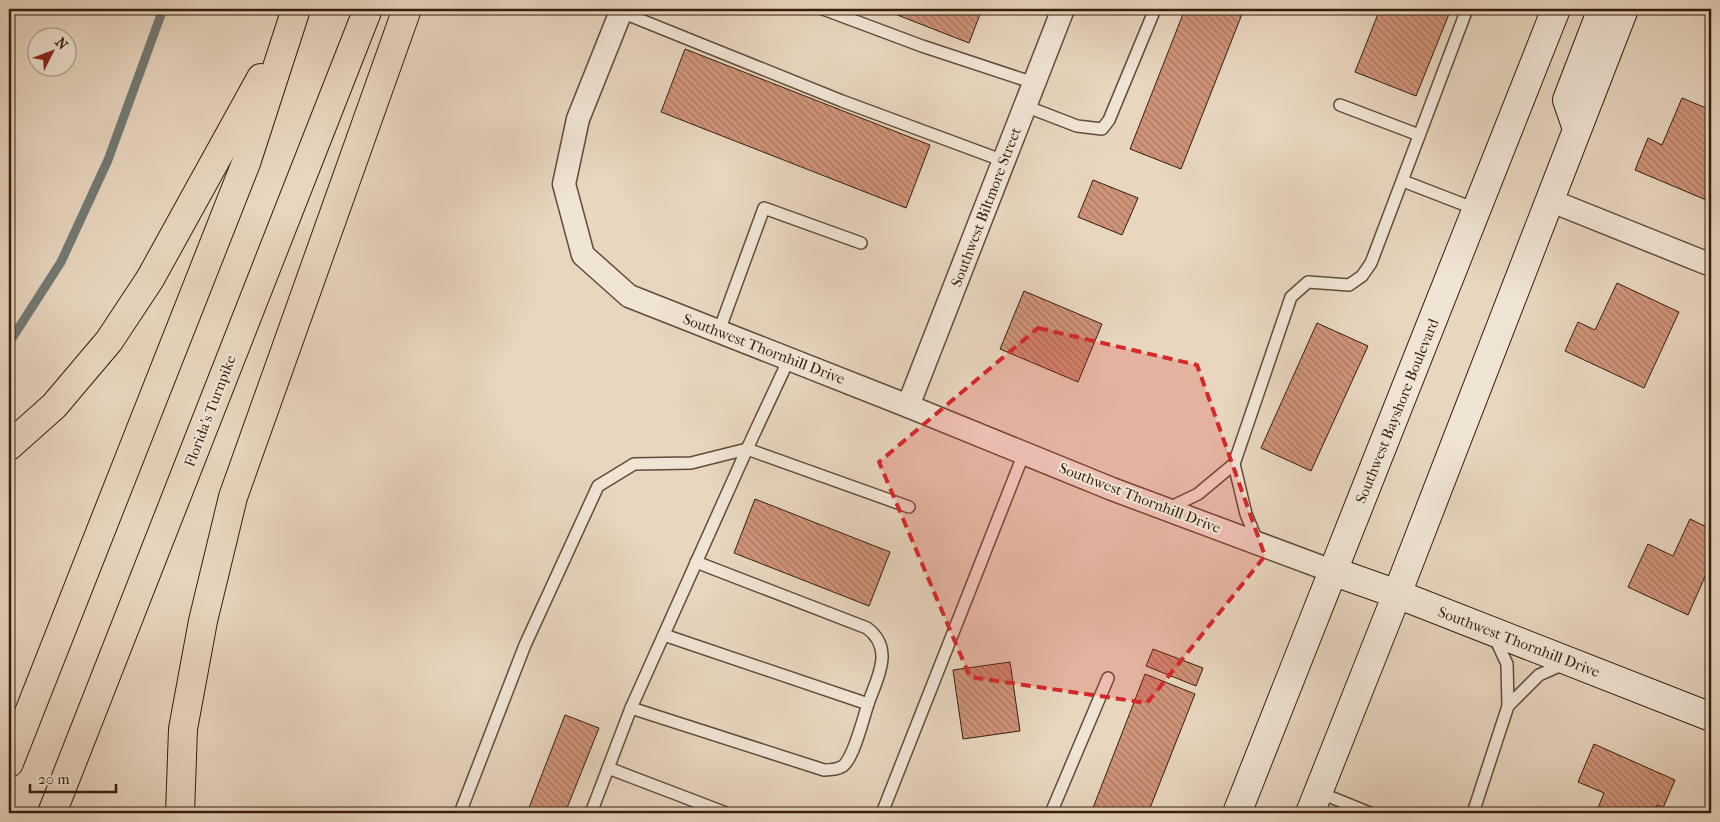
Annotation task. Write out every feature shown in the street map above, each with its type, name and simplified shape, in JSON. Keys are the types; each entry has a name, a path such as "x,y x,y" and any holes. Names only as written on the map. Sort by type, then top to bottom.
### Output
{"highway":[{"name":"Florida's Turnpike","path":"52,813 368,9"},
{"path":"180,813 183,728 203,621 233,497 406,9"},
{"path":"9,446 54,406 109,342 145,287 293,18"},
{"path":"9,764 246,163 293,18"}],"main road":[{"name":"Southwest Bayshore Boulevard","path":"1237,813 1332,571 1478,210 1556,9"},
{"path":"1577,128 1566,100 1602,9"},
{"path":"1314,803 1624,9"},
{"name":"Southwest Thornhill Drive","path":"1332,571 1397,594 1711,717"}],"street":[{"name":"Southwest Biltmore Street","path":"908,406 1063,9"},
{"name":"Southwest Thornhill Drive","path":"622,10 578,119 564,184 582,255 629,296 789,358 1112,489 1332,571"},
{"path":"1549,200 1711,265"}],"lane":[{"path":"823,9 922,46 1034,83"},
{"path":"1025,106 1077,126 1102,129 1109,120 1156,9"},
{"path":"1166,509 1198,494 1234,464 1291,297 1308,282 1349,285 1362,276 1371,263 1467,9"},
{"path":"622,10 842,101 1004,161"},
{"path":"1340,105 1419,135"},
{"path":"1403,181 1478,210"},
{"path":"719,331 764,208 861,243"},
{"path":"591,813 631,708 789,358"},
{"path":"460,813 525,645 598,486 634,464 691,463 747,449 909,507"},
{"path":"882,813 1024,453"},
{"path":"1234,464 1246,514 1258,543"},
{"path":"631,708 824,770 833,770 843,766 853,750 883,660 880,642 874,634 867,628 696,562"},
{"path":"1473,813 1508,706 1507,664 1492,632"},
{"path":"664,635 868,704"},
{"path":"1508,706 1539,675 1568,662"},
{"path":"1051,813 1108,678"},
{"path":"608,768 726,813"},
{"path":"1314,803 1370,813"}],"highlighted area":[{"path":"1038,328 1197,365 1265,556 1147,703 970,677 879,462"}],"building":[{"path":"882,9 982,9 969,43"},
{"path":"1185,9 1244,9 1181,169 1130,149"},
{"path":"1380,9 1451,9 1416,96 1355,72"},
{"path":"685,49 930,145 906,208 661,112"},
{"path":"1682,98 1711,110 1711,202 1635,170 1648,138 1662,145"},
{"path":"1093,180 1138,198 1122,235 1078,217"},
{"path":"1617,283 1679,312 1644,388 1565,351 1578,322 1595,330"},
{"path":"1024,291 1102,324 1078,382 1000,349"},
{"path":"1317,323 1368,346 1311,471 1261,448"},
{"path":"755,499 890,552 869,606 734,553"},
{"path":"1690,519 1711,529 1711,563 1688,615 1628,587 1648,544 1673,556"},
{"path":"1153,649 1203,668 1196,686 1146,666"},
{"path":"1010,662 1020,731 963,739 953,670"},
{"path":"1145,674 1195,694 1148,813 1091,813"},
{"path":"565,715 599,728 565,813 527,813"},
{"path":"1594,744 1675,780 1663,808 1657,805 1654,813 1596,813 1604,793 1578,782"}],"waterway":[{"path":"9,343 61,262 108,160 163,9"}]}
